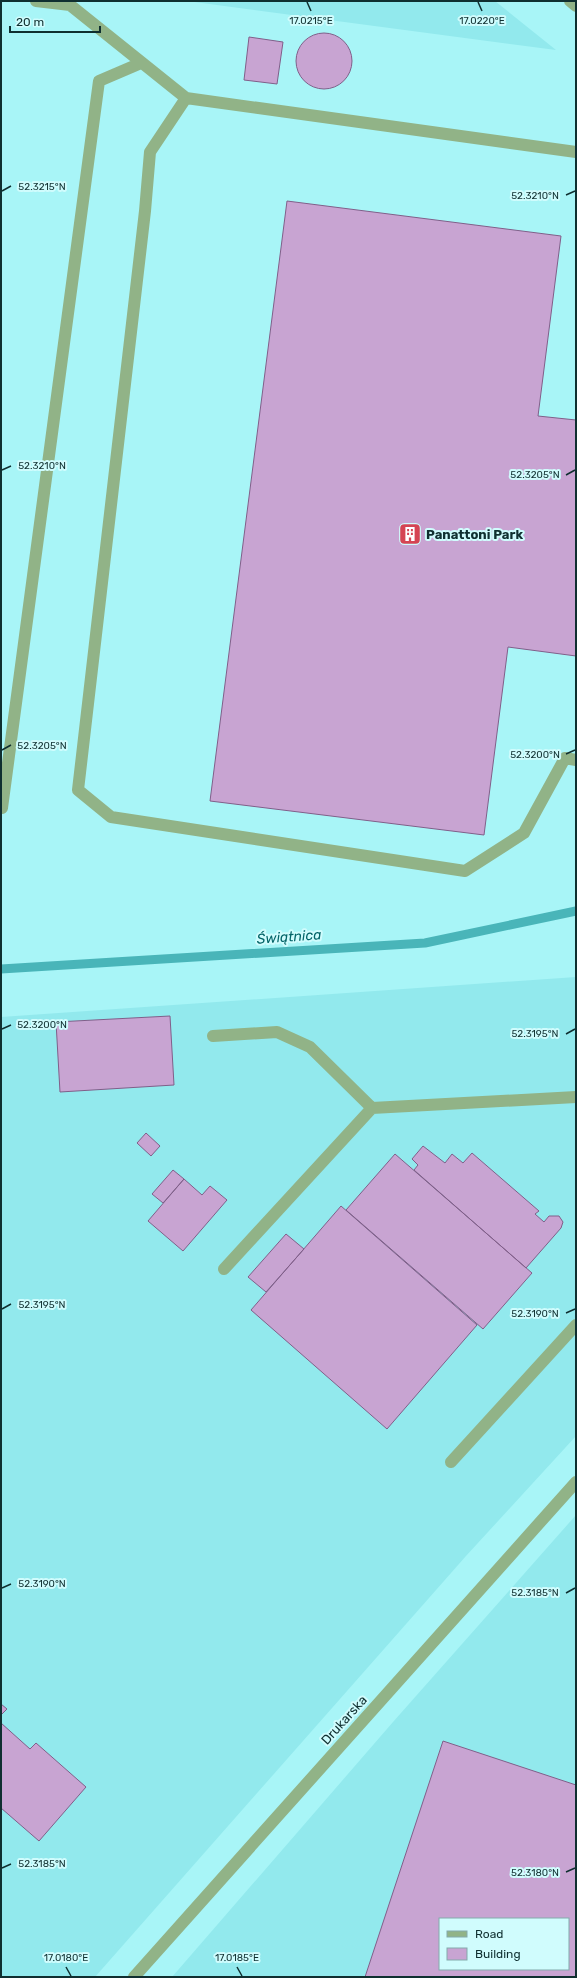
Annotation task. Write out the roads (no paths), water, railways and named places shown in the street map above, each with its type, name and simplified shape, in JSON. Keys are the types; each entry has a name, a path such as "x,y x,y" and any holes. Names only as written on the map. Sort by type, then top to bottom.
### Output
{"street":[{"path":"36,1 70,5 140,63 186,98 576,152"},
{"path":"570,1 576,6"},
{"path":"2,808 99,81 140,63"},
{"path":"186,98 150,152 145,211 78,790 111,817 465,871 524,834 570,759"},
{"path":"213,1036 277,1032 310,1047 372,1108"},
{"path":"224,1269 372,1108 576,1097"},
{"path":"451,1462 576,1325"},
{"name":"Drukarska","path":"134,1977 576,1482"}],"waterway":[{"name":"Świątnica","path":"1,969 425,943 576,911"}],"place":[{"name":"Panattoni Park","path":"410,534"}]}
